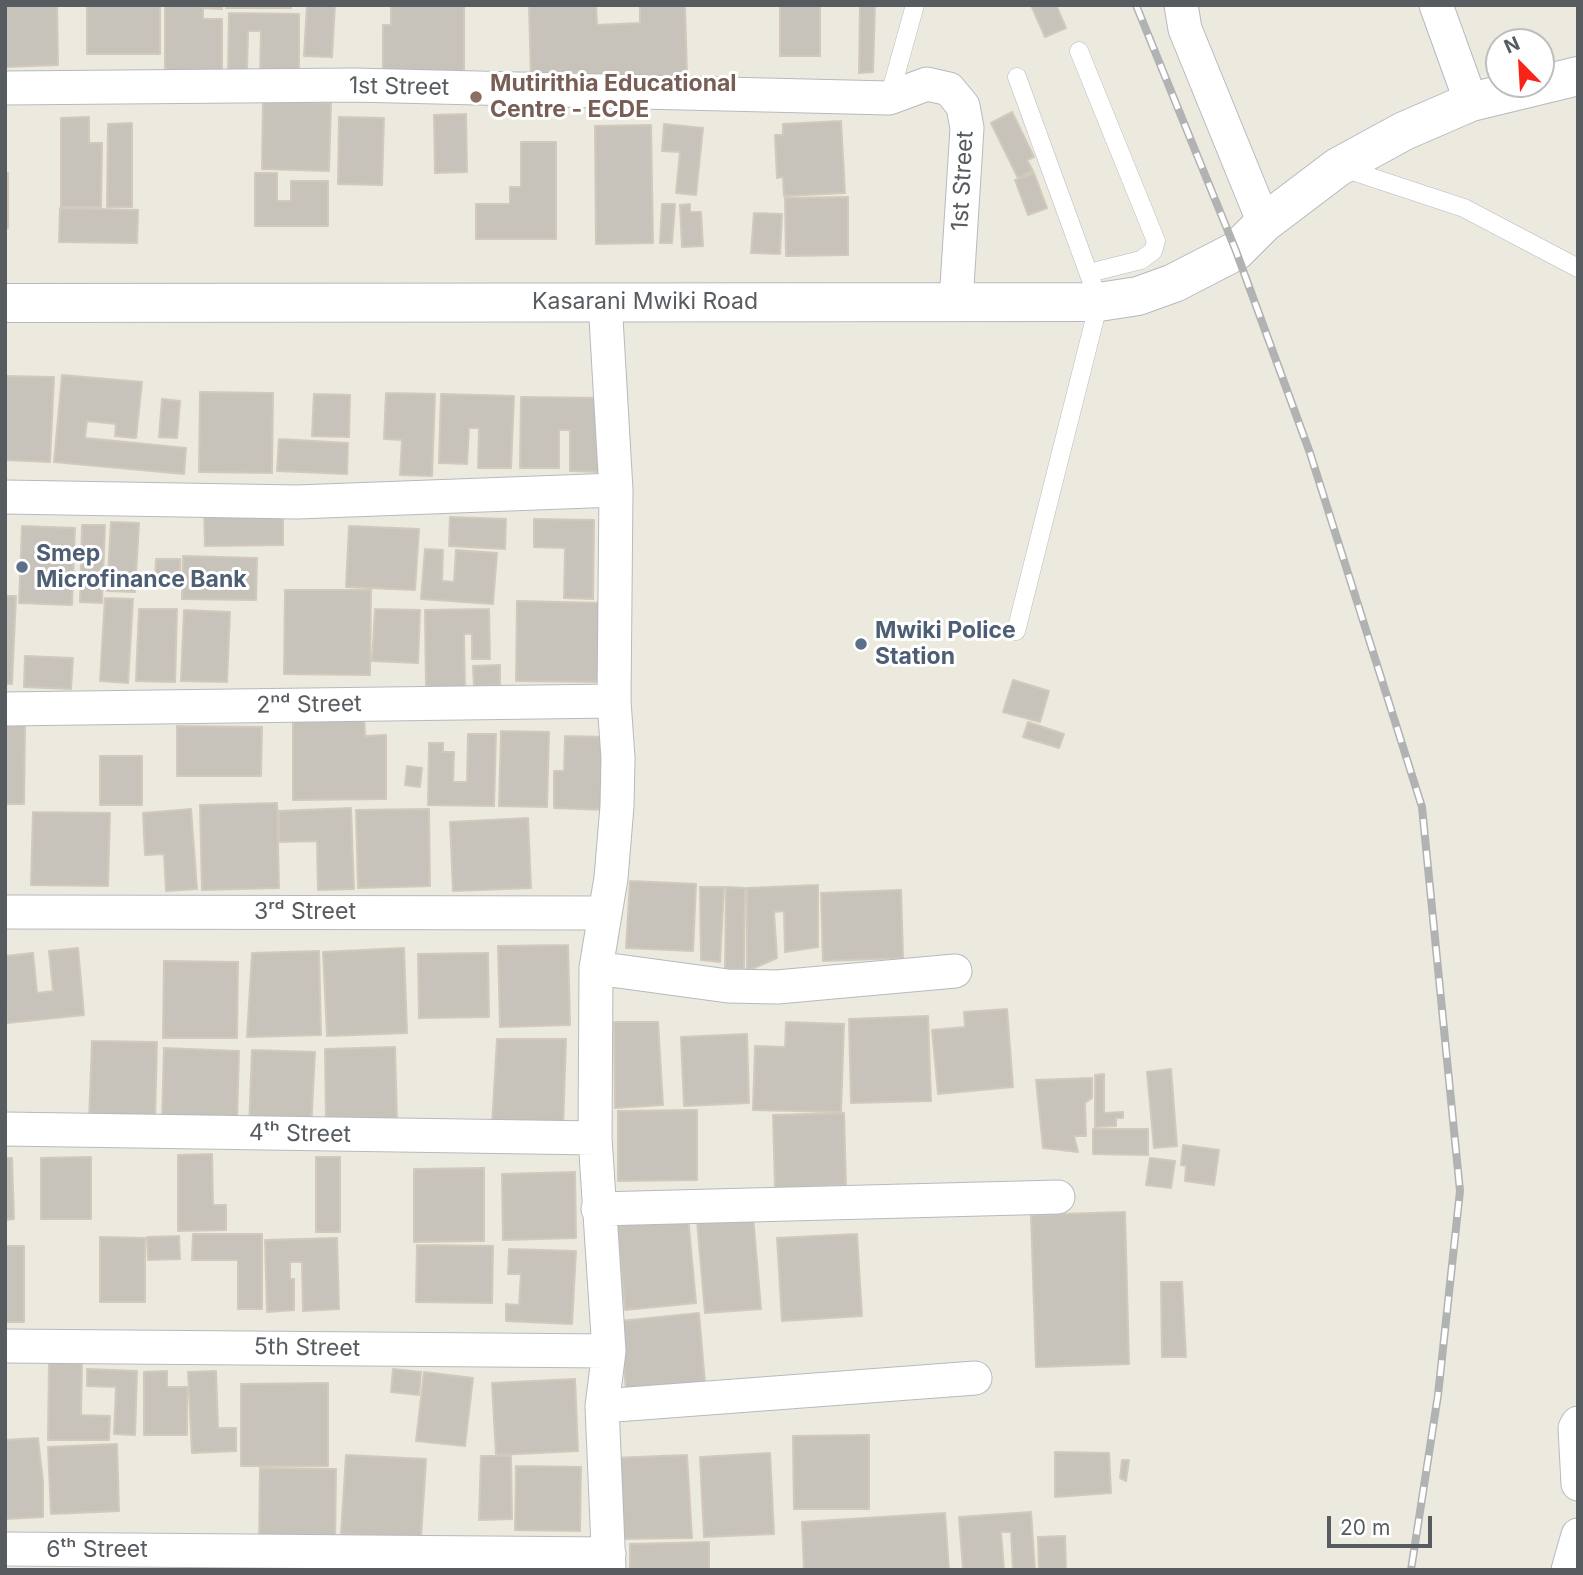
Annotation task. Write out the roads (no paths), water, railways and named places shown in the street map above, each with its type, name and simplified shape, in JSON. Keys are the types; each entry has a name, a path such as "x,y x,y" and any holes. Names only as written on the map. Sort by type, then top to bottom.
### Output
{"main road":[{"name":"Kasarani Mwiki Road","path":"5,303 956,302 1094,287 1138,296 1187,277 1236,251 1264,223 1338,167 1404,131 1471,102 1578,76"}],"street":[{"path":"1181,5 1185,29 1264,223"},
{"path":"1436,5 1471,102"},
{"name":"1st Street","path":"5,88 354,85 889,98 927,84 949,89 963,106 967,128 956,302"},
{"path":"605,301 616,490 614,701 618,758 611,878 596,968 595,1138 609,1351 602,1406 609,1562"},
{"path":"5,497 297,502 616,490"},
{"name":"2ⁿᵈ Street","path":"5,709 614,701"},
{"name":"3ʳᵈ Street","path":"5,912 605,913"},
{"path":"596,968 728,986 777,988 955,971"},
{"name":"4ᵗʰ Street","path":"5,1129 595,1138"},
{"path":"598,1209 1058,1197"},
{"name":"5th Street","path":"5,1346 609,1351"},
{"path":"602,1406 975,1378"},
{"path":"1578,1423 1575,1428 1578,1484"},
{"path":"1568,1570 1578,1535"},
{"name":"6ᵗʰ Street","path":"5,1549 609,1562"}],"lane":[{"path":"889,98 915,5"},
{"path":"1079,51 1156,241 1153,251 1141,260 1094,287"},
{"path":"1016,631 1094,287 1017,77"},
{"path":"1338,167 1464,208 1578,268"}],"railway":[{"path":"1136,5 1236,251 1310,453 1422,807 1460,1191 1438,1395 1411,1570"}],"place":[{"name":"Mutirithia Educational Centre - ECDE","path":"476,97"},
{"name":"Smep Microfinance Bank","path":"22,567"},
{"name":"Mwiki Police Station","path":"861,644"}]}
